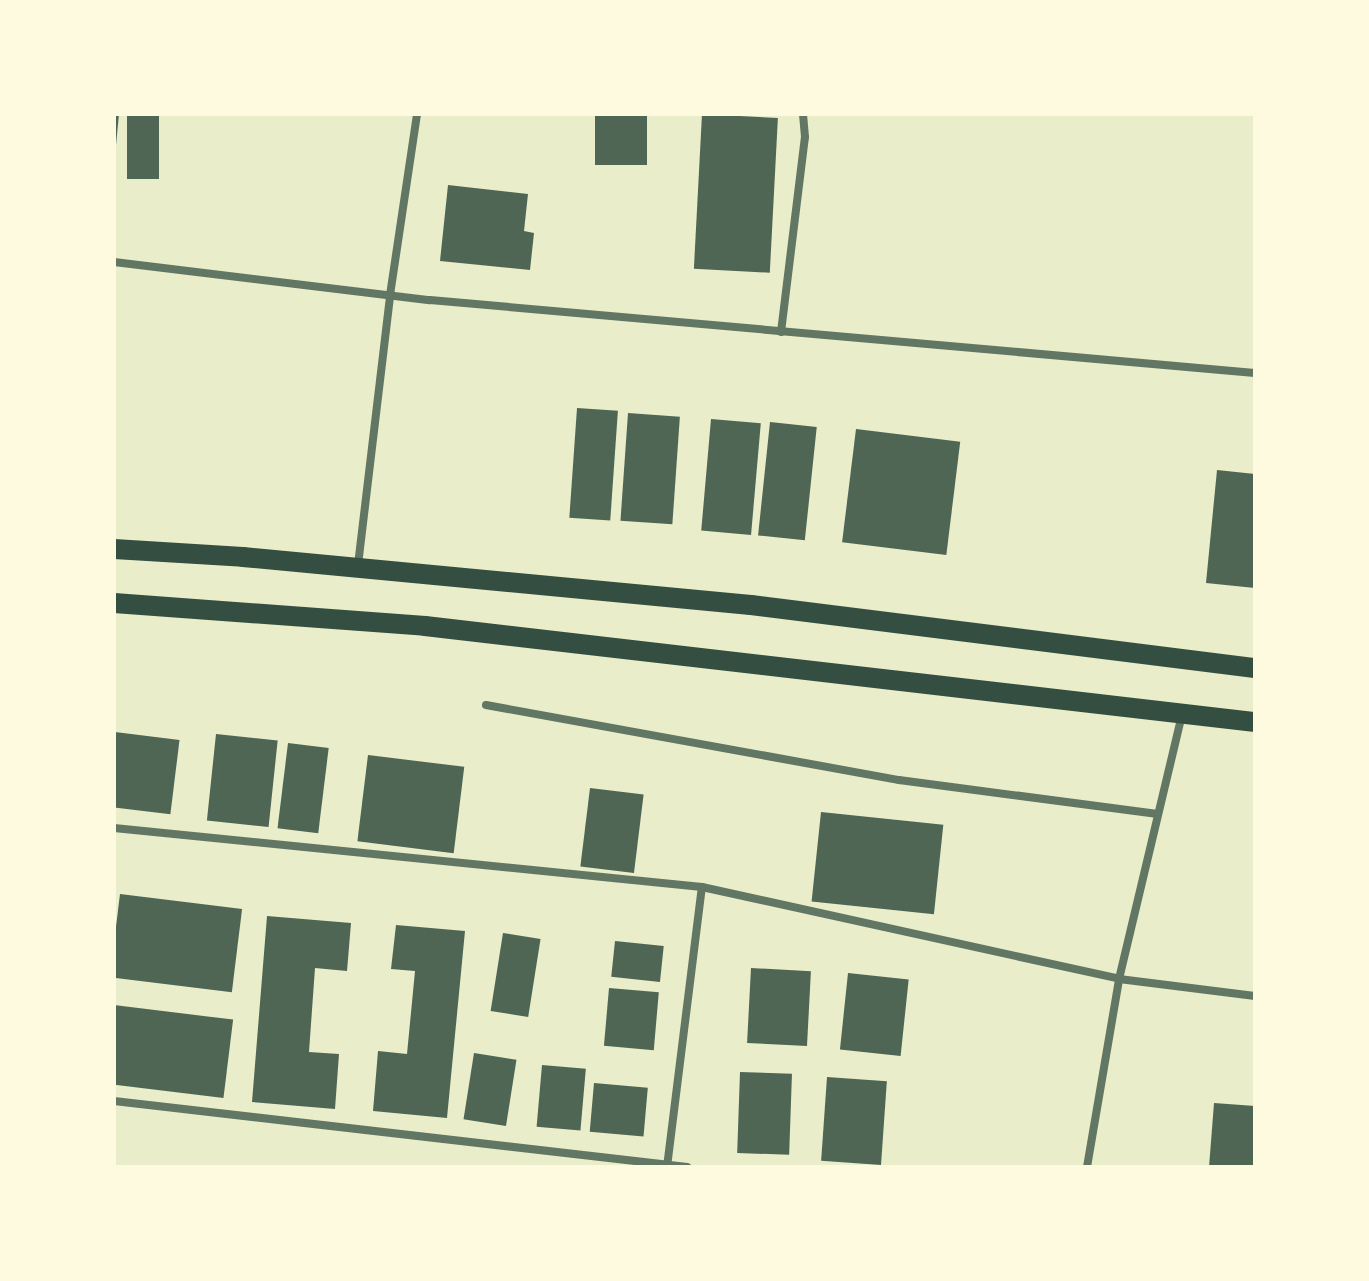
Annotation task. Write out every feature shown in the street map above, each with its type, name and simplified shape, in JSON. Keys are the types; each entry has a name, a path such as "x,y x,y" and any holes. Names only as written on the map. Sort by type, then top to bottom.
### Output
{"main road":[{"path":"114,549 358,568 751,605 1255,668"},
{"path":"114,603 425,626 1255,722"}],"street":[{"path":"358,568 390,295 417,114"},
{"path":"781,332 805,137 803,114"},
{"path":"114,262 390,295 1255,373"},
{"path":"486,705 899,780 1158,814"},
{"path":"1087,1167 1119,979 1182,714"},
{"path":"114,828 702,887 1119,979 1255,996"},
{"path":"667,1166 702,887"},
{"path":"114,1101 687,1167"}],"building":[{"path":"114,114 119,114 116,145 114,145"},
{"path":"127,114 159,114 159,179 127,179"},
{"path":"595,114 647,114 647,165 595,165"},
{"path":"702,114 778,118 770,273 694,269"},
{"path":"448,185 528,194 524,231 534,233 530,270 440,261"},
{"path":"577,408 618,411 610,521 569,518"},
{"path":"628,413 680,417 672,524 620,521"},
{"path":"711,419 761,423 751,535 701,531"},
{"path":"770,422 817,427 805,540 758,535"},
{"path":"856,429 960,442 946,555 842,542"},
{"path":"1217,470 1255,474 1255,588 1206,583"},
{"path":"115,732 180,740 170,814 114,807"},
{"path":"216,734 278,740 269,827 207,821"},
{"path":"288,743 329,748 318,833 278,828"},
{"path":"368,755 464,767 454,853 357,841"},
{"path":"590,788 644,795 634,873 580,866"},
{"path":"821,812 943,825 934,914 812,902"},
{"path":"120,894 242,909 232,992 114,978 114,943"},
{"path":"267,916 351,923 347,971 315,968 309,1052 339,1054 335,1109 252,1102"},
{"path":"396,925 465,931 447,1118 373,1111 378,1051 407,1054 415,971 391,969"},
{"path":"503,933 541,939 528,1017 491,1011"},
{"path":"615,941 664,946 660,982 611,977"},
{"path":"751,968 811,971 807,1046 747,1043"},
{"path":"848,973 909,979 901,1056 840,1050"},
{"path":"609,988 659,992 654,1050 604,1046"},
{"path":"114,1005 233,1020 223,1098 114,1085"},
{"path":"474,1053 516,1060 506,1126 464,1119"},
{"path":"542,1065 586,1069 580,1131 537,1127"},
{"path":"740,1072 792,1074 789,1155 737,1153"},
{"path":"827,1077 887,1081 881,1165 821,1161"},
{"path":"594,1083 648,1088 644,1137 590,1132"},
{"path":"1214,1103 1255,1106 1255,1167 1209,1167"}]}
